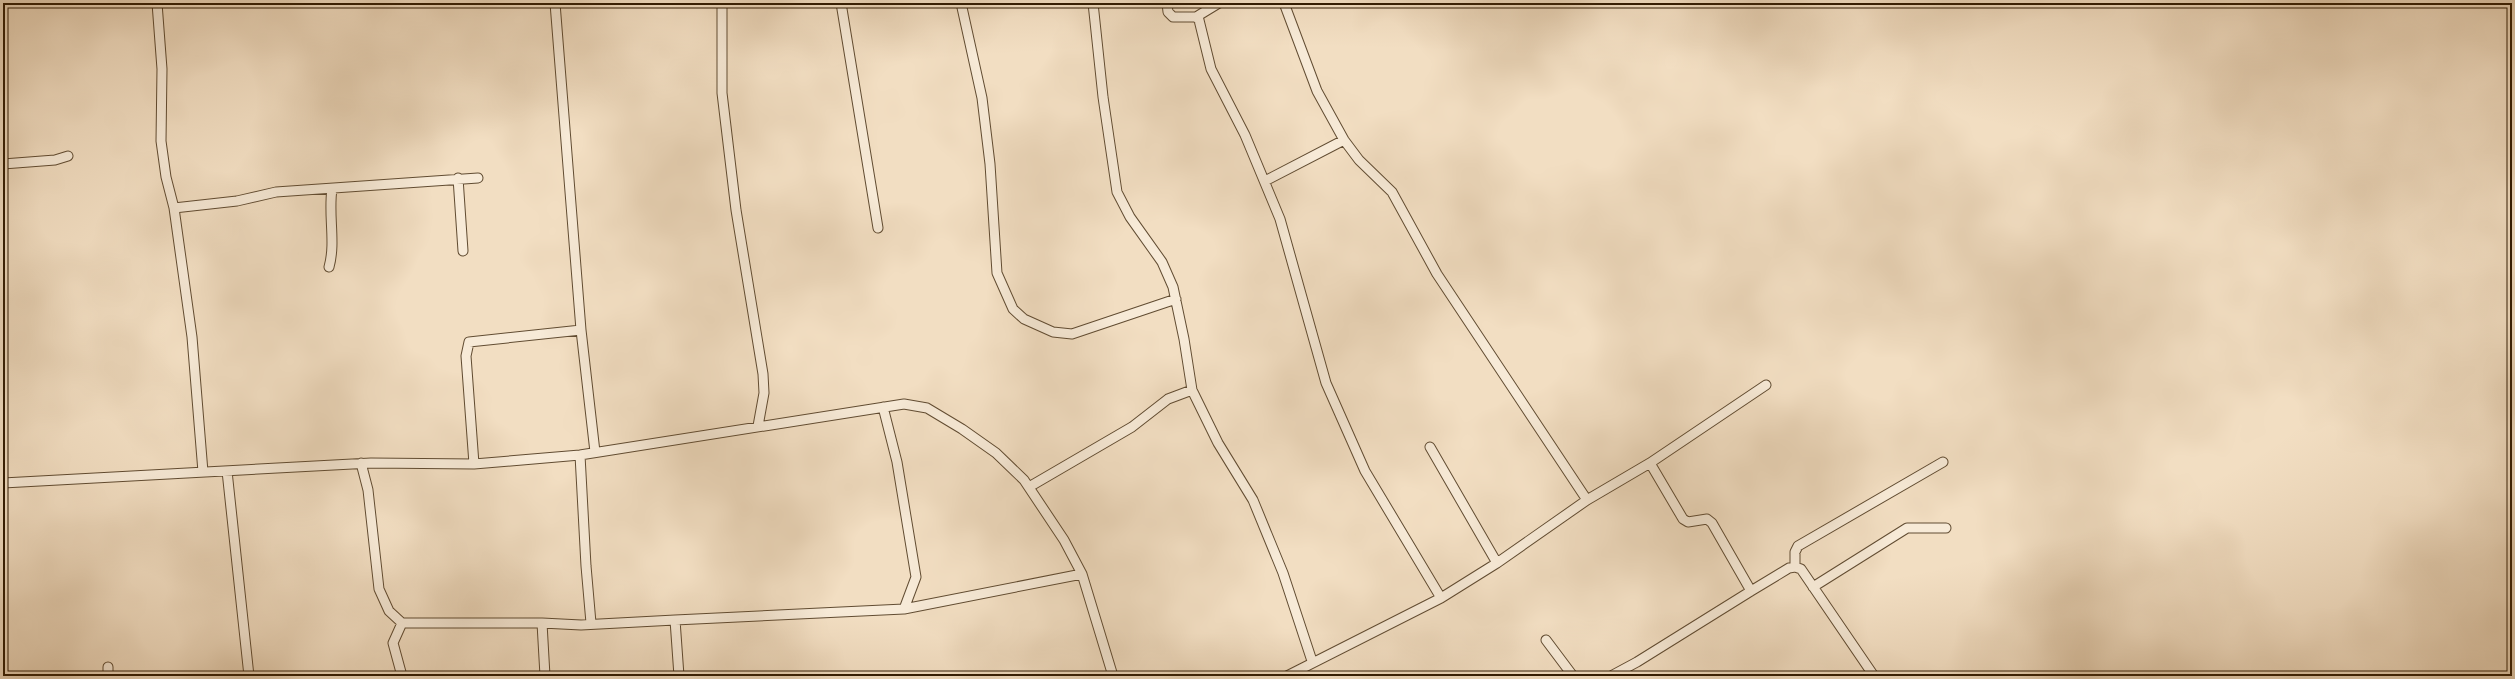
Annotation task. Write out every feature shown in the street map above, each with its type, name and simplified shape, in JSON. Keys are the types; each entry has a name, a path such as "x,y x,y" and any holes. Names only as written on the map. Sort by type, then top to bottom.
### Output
{"street":[{"path":"157,3 162,69 161,141 166,177 174,208 192,337 203,472"},
{"path":"555,3 581,330 595,452"},
{"path":"722,3 722,93 736,210 763,374 764,393 758,426"},
{"path":"842,3 878,228"},
{"path":"961,3 982,98 990,164 997,273 1013,309 1024,319 1053,332 1072,334 1176,299"},
{"path":"1093,3 1103,97 1117,192 1130,217 1162,262 1176,299 1192,390 1218,443 1253,500 1283,573 1312,661"},
{"path":"1167,3 1168,12 1173,17 1196,17 1219,3"},
{"path":"1284,3 1317,91 1344,140 1359,160 1392,192 1437,274 1587,500"},
{"path":"1196,17 1211,69 1245,135 1280,219 1326,383 1365,471 1441,598"},
{"path":"1265,181 1344,140"},
{"path":"3,164 55,160 68,156"},
{"path":"174,208 237,201 276,192 403,184 458,178 478,178"},
{"path":"458,178 463,251"},
{"path":"329,267 332,257 329,207 332,189"},
{"path":"474,464 466,356 469,342 581,330"},
{"path":"1289,676 1312,661 1441,598 1497,563 1587,500 1650,463 1766,386"},
{"path":"1029,487 1132,427 1168,399 1192,390"},
{"path":"3,483 360,463 474,464 580,455 904,404 928,408 996,453 1029,487 1064,540 1082,574 1113,676"},
{"path":"883,407 897,462 916,577 904,609"},
{"path":"1430,447 1497,563"},
{"path":"580,455 585,560 591,623"},
{"path":"1795,566 1795,552 1798,546 1943,462"},
{"path":"360,463 368,490 379,589 389,611 402,623 591,623 904,609 1082,574"},
{"path":"1650,463 1683,520 1688,522 1708,519 1712,523 1751,591"},
{"path":"227,471 249,676"},
{"path":"1814,587 1907,528 1946,528"},
{"path":"1795,566 1801,569 1814,587 1874,676"},
{"path":"1611,676 1637,662 1751,591 1795,566"},
{"path":"675,620 679,676"},
{"path":"402,623 393,644 402,676"},
{"path":"542,623 545,676"},
{"path":"1546,640 1573,676"}]}
